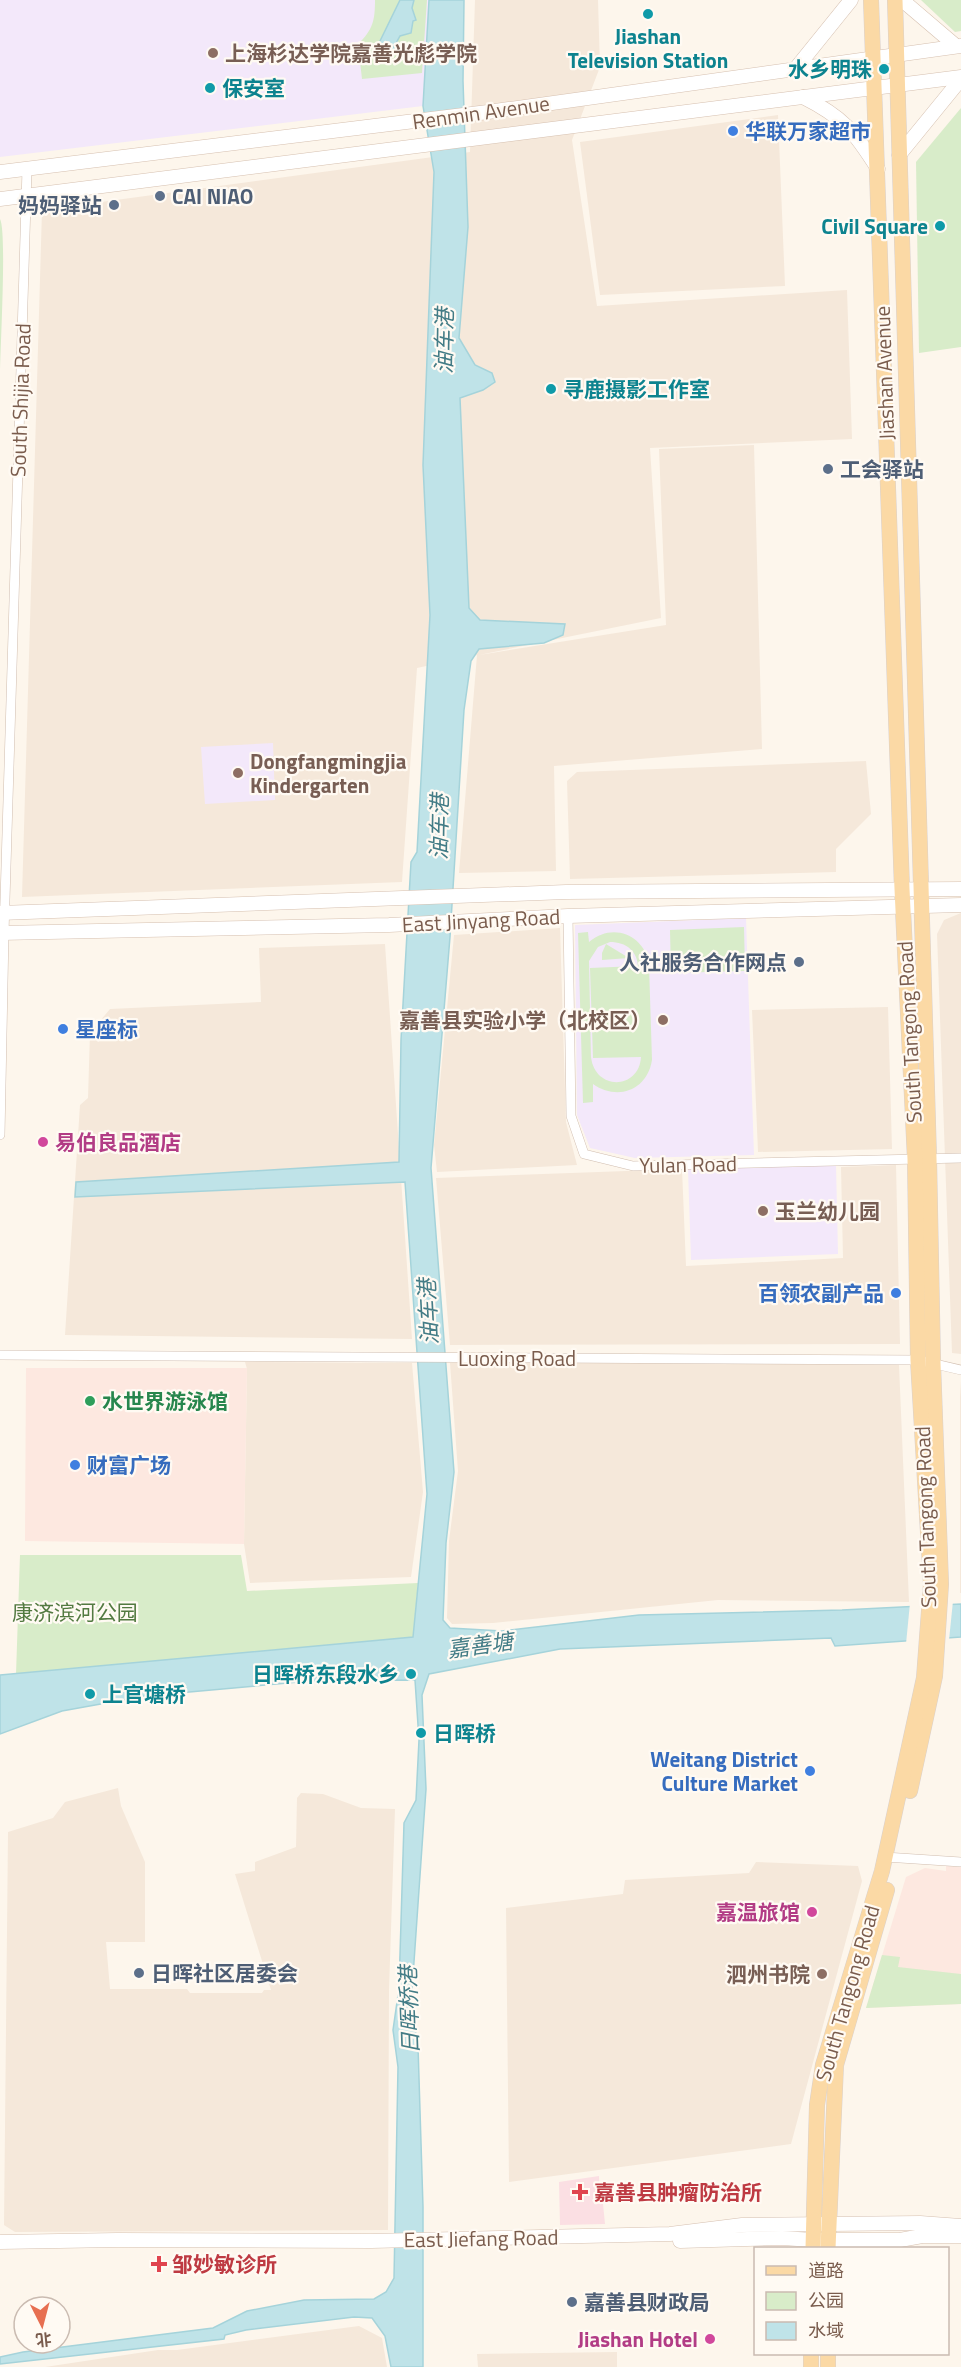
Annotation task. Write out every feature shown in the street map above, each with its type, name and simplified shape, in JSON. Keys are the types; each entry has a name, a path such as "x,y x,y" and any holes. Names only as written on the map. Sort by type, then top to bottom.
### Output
{"main road":[{"path":"797,67 851,0"},
{"name":"Jiashan Avenue","path":"871,0 902,889"},
{"name":"Jiashan Avenue","path":"894,0 920,889"},
{"path":"902,0 959,46"},
{"name":"Renmin Avenue","path":"0,172 488,112 874,56 959,46"},
{"path":"899,155 961,78"},
{"name":"Renmin Avenue","path":"0,199 410,148 712,107 961,78"},
{"path":"802,97 830,110 856,135 878,169"},
{"name":"South Tangong Road","path":"902,889 922,1159"},
{"name":"South Tangong Road","path":"821,2238 817,2105 823,2065 890,1858 929,1677 936,1584 926,1362 920,889"},
{"name":"East Jinyang Road","path":"2,913 566,892 961,889"},
{"name":"East Jinyang Road","path":"2,933 389,925 568,916 961,905"},
{"name":"East Jiefang Road","path":"821,2238 920,2223 961,2226"},
{"name":"East Jiefang Road","path":"0,2250 445,2243 670,2234 741,2225 821,2238 961,2236"},
{"name":"East Jiefang Road","path":"0,2242 117,2240 371,2245"}],"street":[{"name":"South Shijia Road","path":"0,1135 2,913 27,169"},
{"name":"Yulan Road","path":"568,916 571,1116 584,1154 633,1166 961,1158"},
{"name":"Luoxing Road","path":"0,1355 926,1362 961,1370"},
{"path":"890,1858 961,1862"}],"shaded area":[{"name":"上海杉达学院嘉善光彪学院","path":"0,0 429,0 423,106 0,157"},
{"path":"475,0 598,0 600,67 572,140 597,306 847,290 852,439 650,448 661,618 479,655 666,625 659,449 754,445 762,749 554,766 556,871 459,873 477,655 417,668 402,882 22,897 42,210 470,152"},
{"path":"778,115 785,286 600,295 580,142"},
{"name":"Dongfangmingjia Kindergarten","path":"273,743 275,800 205,804 201,747"},
{"path":"866,761 871,814 836,849 836,872 570,879 567,781 577,772"},
{"path":"961,913 961,1354 952,1353 937,934 944,920"},
{"name":"嘉善县实验小学（北校区）","path":"746,918 754,1155 635,1158 590,1148 577,1115 575,925"},
{"path":"560,928 566,1122 577,1165 437,1172 434,1145 454,935"},
{"path":"385,944 412,1339 65,1335 80,1105 88,1098 90,1033 110,1009 261,1002 259,948"},
{"path":"888,1007 892,1149 758,1152 752,1010"},
{"name":"玉兰幼儿园","path":"836,1165 838,1254 691,1260 688,1169"},
{"path":"896,1165 900,1344 450,1345 436,1178 682,1169 686,1266 843,1258 841,1167"},
{"path":"245,1362 412,1363 423,1492 411,1577 250,1583 244,1544 247,1369"},
{"path":"883,1362 899,1365 909,1602 718,1600 493,1623 452,1624 447,1618 449,1541 458,1471 450,1363"},
{"name":"财富广场","path":"26,1368 247,1368 244,1544 25,1541"},
{"path":"961,1381 961,1593 960,1593 960,1397"},
{"path":"118,1788 121,1806 145,1862 145,1942 106,1942 110,1989 187,1989 190,1993 262,1993 264,1990 271,1990 235,1874 255,1871 255,1862 296,1847 297,1798 301,1793 323,1794 361,1808 395,1809 389,1990 388,2230 15,2232 4,2225 8,1832 53,1818 65,1802"},
{"path":"756,1862 858,1866 862,1881 791,2144 509,2182 506,1908 623,1894 625,1880 749,1873"},
{"path":"946,1866 961,1867 961,2004 866,2008 906,1877 925,1868 946,1871"},
{"name":"嘉善县肿瘤防治所","path":"599,2176 600,2203 603,2204 605,2224 560,2225 559,2182"},
{"path":"359,2326 382,2338 387,2367 45,2367 158,2350 177,2350"},
{"path":"617,2352 617,2367 478,2367 477,2354"}],"green space":[{"path":"375,0 427,0 422,73 362,79 358,44 372,24"},
{"path":"921,0 961,0 961,31 955,32"},
{"name":"Civil Square","path":"961,108 961,347 919,353 916,162"},
{"path":"0,219 3,268 0,375"},
{"path":"744,927 745,971 671,973 670,930"},
{"path":"588,932 589,942 608,933 626,934 641,946 646,954 649,965 652,1060 649,1071 637,1086 630,1090 612,1092 593,1084 593,1102 583,1103 578,933","holes":["610,942 630,949 636,957 638,968 637,966 590,968 593,1058 641,1057 633,1076 617,1082 608,1081 600,1076 594,1068 591,1057 589,961 598,947"]},
{"path":"606,944 629,958 602,960"},
{"name":"康济滨河公园","path":"20,1555 241,1555 247,1591 418,1583 413,1637 16,1674"},
{"path":"882,1955 900,1957 898,1967 961,1974 961,2004 866,2008"}],"water":[{"path":"400,0 414,0 412,8 416,20 413,21 411,33 400,36 395,49 390,53 383,50 380,41"},
{"path":"429,0 464,0 463,81 468,227 459,338 475,365 492,373 495,382 483,390 460,398 469,608 480,620 565,624 563,635 544,643 479,649 471,661 464,710 450,937 431,1168 454,1472 446,1543 443,1620 450,1628 502,1631 639,1615 842,1610 961,1604 961,1637 835,1646 831,1638 560,1649 429,1674 422,1695 426,1789 411,2005 418,2046 423,2207 423,2367 391,2367 385,2336 372,2318 354,2317 246,2330 225,2335 224,2339 0,2364 0,2357 12,2354 72,2355 72,2346 213,2328 247,2311 304,2300 374,2299 386,2292 394,2278 398,2067 393,2030 399,1988 404,1823 416,1800 419,1740 415,1680 310,1681 145,1696 62,1711 0,1734 0,1675 413,1637 427,1494 405,1182 75,1197 76,1182 399,1162 401,1040 411,862 417,852 430,615 423,465 434,172 423,106"}],"pier":[{"path":"953,1601 949,1640 906,1644 910,1603"}],"place":[{"name":"Jiashan Television Station","path":"648,14"},
{"name":"上海杉达学院嘉善光彪学院","path":"213,53"},
{"name":"水乡明珠","path":"884,69"},
{"name":"保安室","path":"210,88"},
{"name":"华联万家超市","path":"733,131"},
{"name":"CAI NIAO","path":"160,196"},
{"name":"妈妈驿站","path":"114,205"},
{"name":"Civil Square","path":"940,226"},
{"name":"寻鹿摄影工作室","path":"551,389"},
{"name":"工会驿站","path":"828,469"},
{"name":"Dongfangmingjia Kindergarten","path":"238,773"},
{"name":"人社服务合作网点","path":"799,962"},
{"name":"嘉善县实验小学（北校区）","path":"663,1020"},
{"name":"星座标","path":"63,1029"},
{"name":"易伯良品酒店","path":"43,1142"},
{"name":"玉兰幼儿园","path":"763,1211"},
{"name":"百领农副产品","path":"896,1293"},
{"name":"水世界游泳馆","path":"90,1401"},
{"name":"财富广场","path":"75,1465"},
{"name":"日晖桥东段水乡","path":"411,1674"},
{"name":"上官塘桥","path":"90,1694"},
{"name":"日晖桥","path":"421,1733"},
{"name":"Weitang District Culture Market","path":"810,1771"},
{"name":"嘉温旅馆","path":"812,1912"},
{"name":"日晖社区居委会","path":"139,1973"},
{"name":"泗州书院","path":"822,1974"},
{"name":"嘉善县肿瘤防治所","path":"580,2192"},
{"name":"邹妙敏诊所","path":"159,2264"},
{"name":"嘉善县财政局","path":"572,2302"},
{"name":"Jiashan Hotel","path":"710,2339"}],"water label":[{"name":"油车港","path":"444,341"},
{"name":"油车港","path":"439,827"},
{"name":"油车港","path":"428,1312"},
{"name":"嘉善塘","path":"480,1645"},
{"name":"日晖桥港","path":"409,2010"}]}
